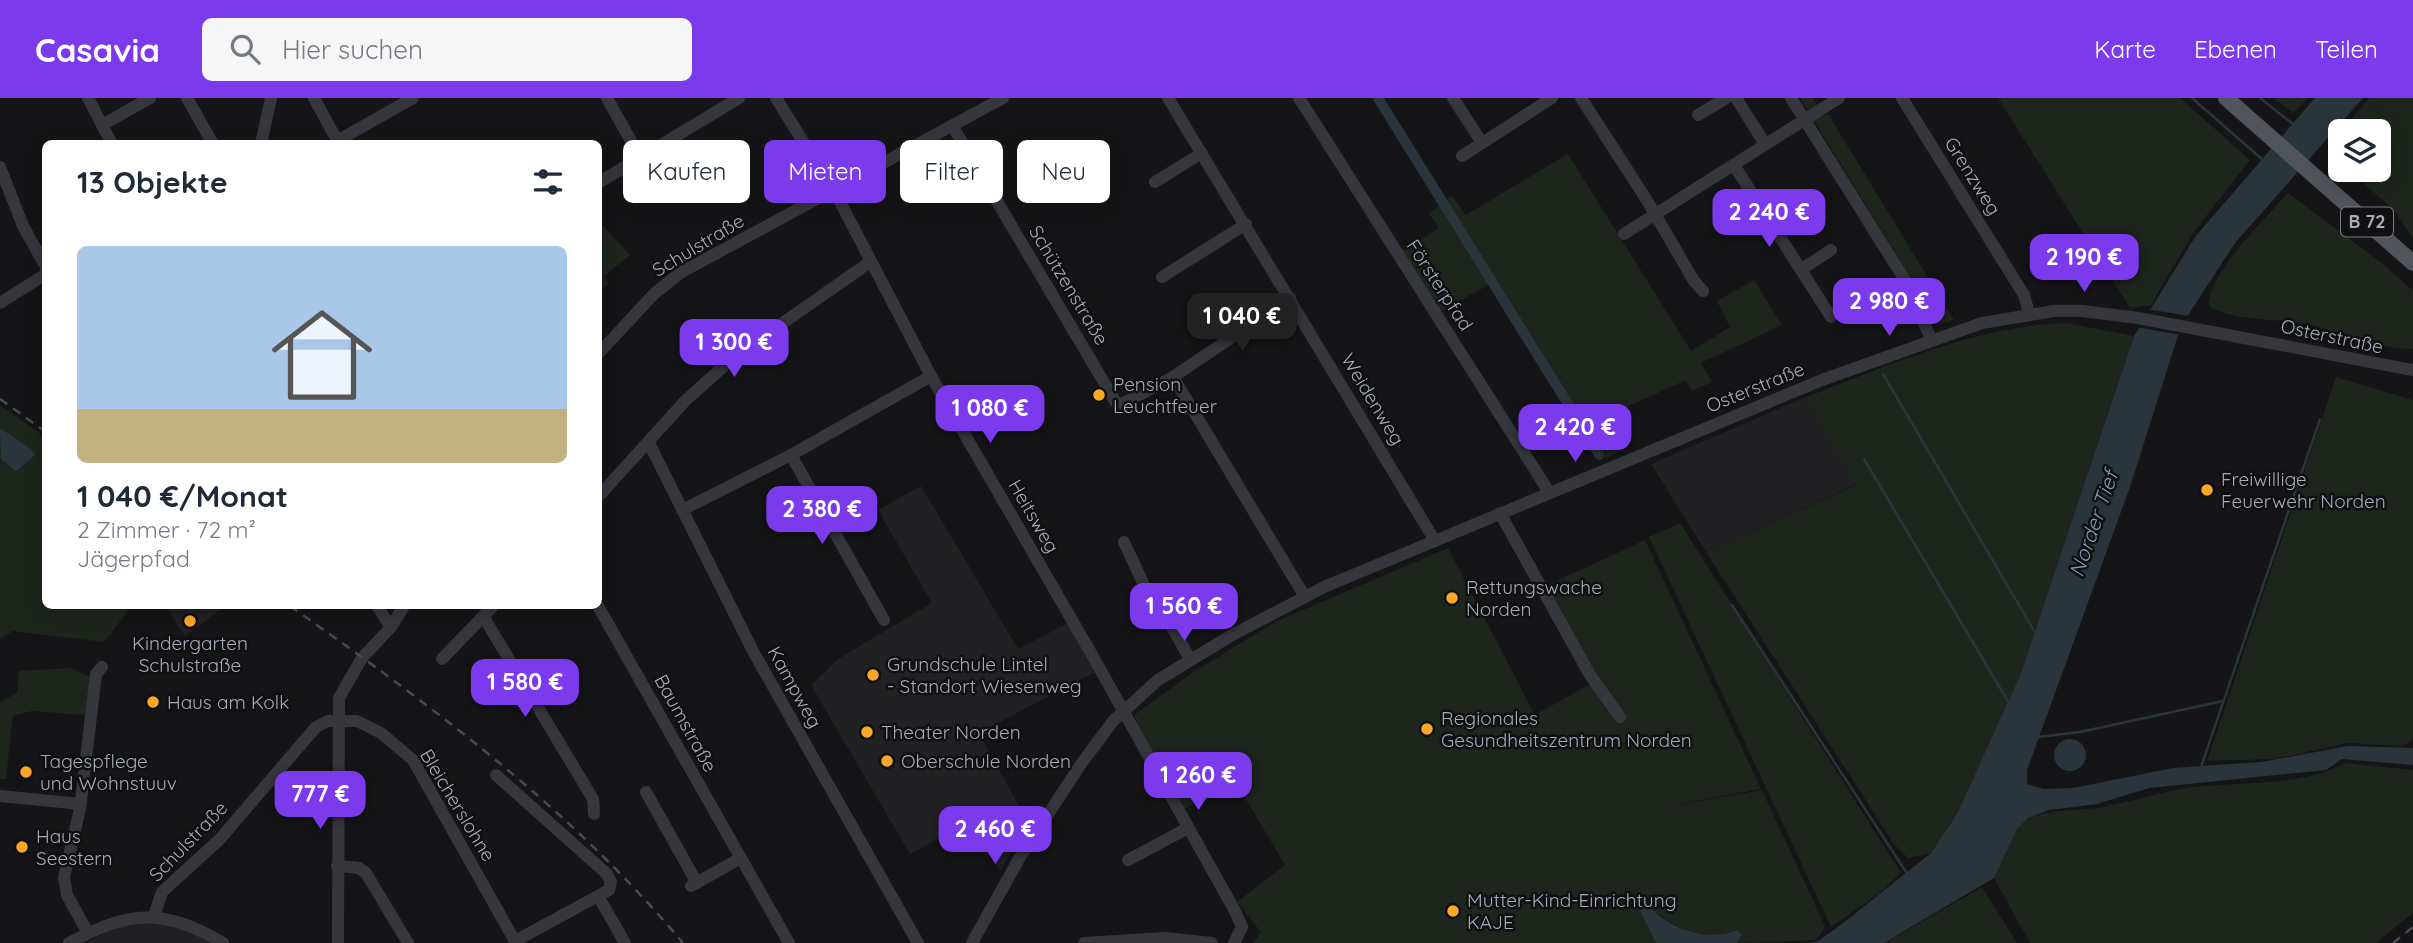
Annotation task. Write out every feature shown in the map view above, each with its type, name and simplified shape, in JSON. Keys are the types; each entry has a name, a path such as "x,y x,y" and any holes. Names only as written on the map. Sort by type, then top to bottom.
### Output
{"main road":[{"name":"B 72","path":"2226,98 2413,263"}],"street":[{"path":"88,98 110,140"},
{"path":"102,125 150,98"},
{"path":"187,98 210,140"},
{"path":"262,140 271,98"},
{"path":"314,98 337,140"},
{"path":"341,140 413,98"},
{"path":"607,98 630,140"},
{"path":"670,140 739,98"},
{"name":"Heitsweg","path":"776,98 802,140"},
{"name":"Schulstraße","path":"886,163 1002,98"},
{"name":"Weidenweg","path":"1168,98 1435,541"},
{"name":"Försterpfad","path":"1299,98 1549,492"},
{"path":"1452,98 1482,143"},
{"path":"1462,156 1552,98"},
{"path":"1581,98 1694,281 1703,291"},
{"path":"1699,115 1726,98"},
{"path":"1736,98 1765,144"},
{"path":"1791,98 1908,285 1931,340"},
{"path":"1624,234 1839,98"},
{"name":"Grenzweg","path":"1902,98 2024,295 2029,313"},
{"name":"Schützenstraße","path":"953,127 1118,406 1173,377"},
{"path":"1155,182 1202,153"},
{"path":"1734,165 1831,317"},
{"path":"0,167 23,226 42,260"},
{"path":"602,181 623,168"},
{"path":"1770,219 1804,196"},
{"name":"Schulstraße","path":"602,350 654,294 680,273 811,203"},
{"name":"Heitsweg","path":"840,203 931,376 1123,711 1242,928 1234,943"},
{"path":"1162,277 1245,224"},
{"path":"1802,269 1831,250"},
{"path":"602,493 686,400 733,358 870,262"},
{"path":"0,303 42,277"},
{"path":"1290,298 1173,377 1305,597"},
{"name":"Osterstraße","path":"972,943 1003,886 1057,800 1103,734 1123,711 1158,680 1305,597 1761,404 1931,340 2029,313 2082,311 2138,318 2413,370"},
{"path":"681,510 790,455 931,376"},
{"name":"Kampweg","path":"649,443 767,678 918,943"},
{"path":"790,455 884,620"},
{"path":"1500,513 1590,675 1620,717"},
{"path":"1124,542 1150,598 1158,602 1191,659"},
{"path":"379,609 391,627"},
{"path":"338,943 339,698 362,658 391,627 402,609"},
{"path":"442,659 490,609"},
{"name":"Baumstraße","path":"600,609 789,943"},
{"path":"483,616 593,799 594,814"},
{"path":"88,933 64,886 81,804 96,674 102,667"},
{"name":"Schulstraße","path":"154,916 162,892 219,839 316,727 323,722 338,720"},
{"name":"Bleicherslohne","path":"338,720 367,725 413,760 515,942"},
{"path":"496,775 607,874 611,882 609,890 515,942"},
{"path":"646,792 694,885 739,859"},
{"path":"0,796 81,804"},
{"path":"1128,860 1188,828"},
{"path":"337,866 359,868 366,873 408,943"},
{"path":"598,896 625,943"},
{"path":"69,943 129,917 154,916 182,922 223,943"},
{"path":"1084,943 1165,938 1212,943"}],"shaded area":[{"path":"1800,98 1813,98 1824,116 1828,114 1954,320 1939,324 1929,315 1922,296"},
{"path":"1998,98 2180,98 2250,160 2193,233 2151,305 2130,308"},
{"path":"2274,98 2308,98 2293,113"},
{"path":"2369,98 2413,98 2413,238 2393,209 2362,182 2391,182 2391,119 2352,119"},
{"path":"1568,154 1691,351 1730,327 1717,301 1754,280 1782,325 1701,363 1712,382 1692,391 1686,380 1605,417 1623,450 1598,461 1560,413 1571,406 1492,283 1436,314 1397,255 1439,228 1429,213 1452,196 1466,215"},
{"path":"2288,193 2383,264 2413,291 2413,349 2375,344 2301,323 2247,318 2209,307 2217,279 2227,263"},
{"path":"602,227 630,255 604,276 609,284 602,289"},
{"path":"2066,323 2134,336 2021,673 1957,814 1931,853 1908,858 1894,844 1706,552 1856,485 1804,398 1966,339 1999,331"},
{"path":"2336,377 2413,400 2413,739 2404,746 2348,743 2274,759 2207,761"},
{"path":"1804,398 1857,484 1706,552 1651,464"},
{"path":"0,405 42,435 42,609 130,609 104,642 13,631 0,639"},
{"path":"921,486 1018,649 1068,623 1095,672 979,733 1028,823 1000,871 970,821 910,854 811,685 838,659 932,603 878,510"},
{"path":"1680,523 1901,873 1879,894 1831,927 1649,537"},
{"path":"1645,540 1761,789 1657,808 1762,790 1825,926 1817,940 1737,943 1742,934 1737,930 1711,934 1686,930 1662,917 1643,899 1638,907 1656,943 1253,943 1261,932 1237,902 1285,865 1237,784 1184,809 1141,734 1134,715 1195,671 1277,621 1448,548 1535,715 1590,684 1546,586"},
{"name":"Kindergarten Schulstraße","path":"167,609 221,609 185,636"},
{"path":"71,668 90,677 87,712 82,715 32,711 13,716 6,779 0,779 0,703 17,692 19,671"},
{"path":"2346,763 2413,770 2413,913 2376,943 2030,943 1994,878 2016,830 2035,816 2108,806 2195,787 2291,780 2328,771"},
{"path":"1982,887 2017,943 1885,943"},
{"path":"146,920 182,927 210,943 86,943 110,930"}],"water":[{"name":"Norder Tief","path":"2315,98 2363,98 2344,119 2328,119 2328,138 2235,243 2181,326 2130,487 2027,770 2027,784 2044,789 2073,788 2173,768 2261,762 2348,746 2413,748 2413,765 2342,759 2326,770 2149,788 2097,804 2049,810 2028,818 2017,829 1994,878 1884,943 1810,943 1818,941 1842,924 1931,853 1957,814 2021,673 2134,336 2195,237"},
{"path":"0,428 31,449 35,455 16,471 1,459"},
{"path":"2070,739 2081,744 2086,755 2081,766 2070,771 2059,766 2054,755 2059,744"},
{"path":"1638,899 1643,899 1651,909 1673,925 1686,930 1712,935 1737,930 1742,934 1737,943 1656,943 1636,903"}],"pier":[{"path":"2146,309 2189,316 2180,335 2136,327"}],"waterway":[{"path":"1378,98 1599,454"},
{"path":"2192,98 2263,160"},
{"path":"2260,98 2293,124"},
{"path":"1883,374 2036,634"},
{"path":"2201,767 2320,419"},
{"path":"1864,459 2009,703"},
{"path":"1732,605 1908,875"},
{"path":"2038,737 2080,732 2223,701"}],"railway":[{"path":"0,399 42,429"},
{"path":"294,609 447,721 546,803 594,847 683,943"},
{"path":"2393,943 2413,927"}],"place":[{"name":"Pension Leuchtfeuer","path":"1099,395"},
{"name":"Freiwillige Feuerwehr Norden","path":"2207,490"},
{"name":"Rettungswache Norden","path":"1452,598"},
{"name":"Kindergarten Schulstraße","path":"190,621"},
{"name":"Grundschule Lintel - Standort Wiesenweg","path":"873,675"},
{"name":"Haus am Kolk","path":"153,702"},
{"name":"Regionales Gesundheitszentrum Norden","path":"1427,729"},
{"name":"Theater Norden","path":"867,732"},
{"name":"Oberschule Norden","path":"887,761"},
{"name":"Tagespflege und Wohnstuuv","path":"26,772"},
{"name":"Haus Seestern","path":"22,847"},
{"name":"Mutter-Kind-Einrichtung KAJE","path":"1453,911"}]}
